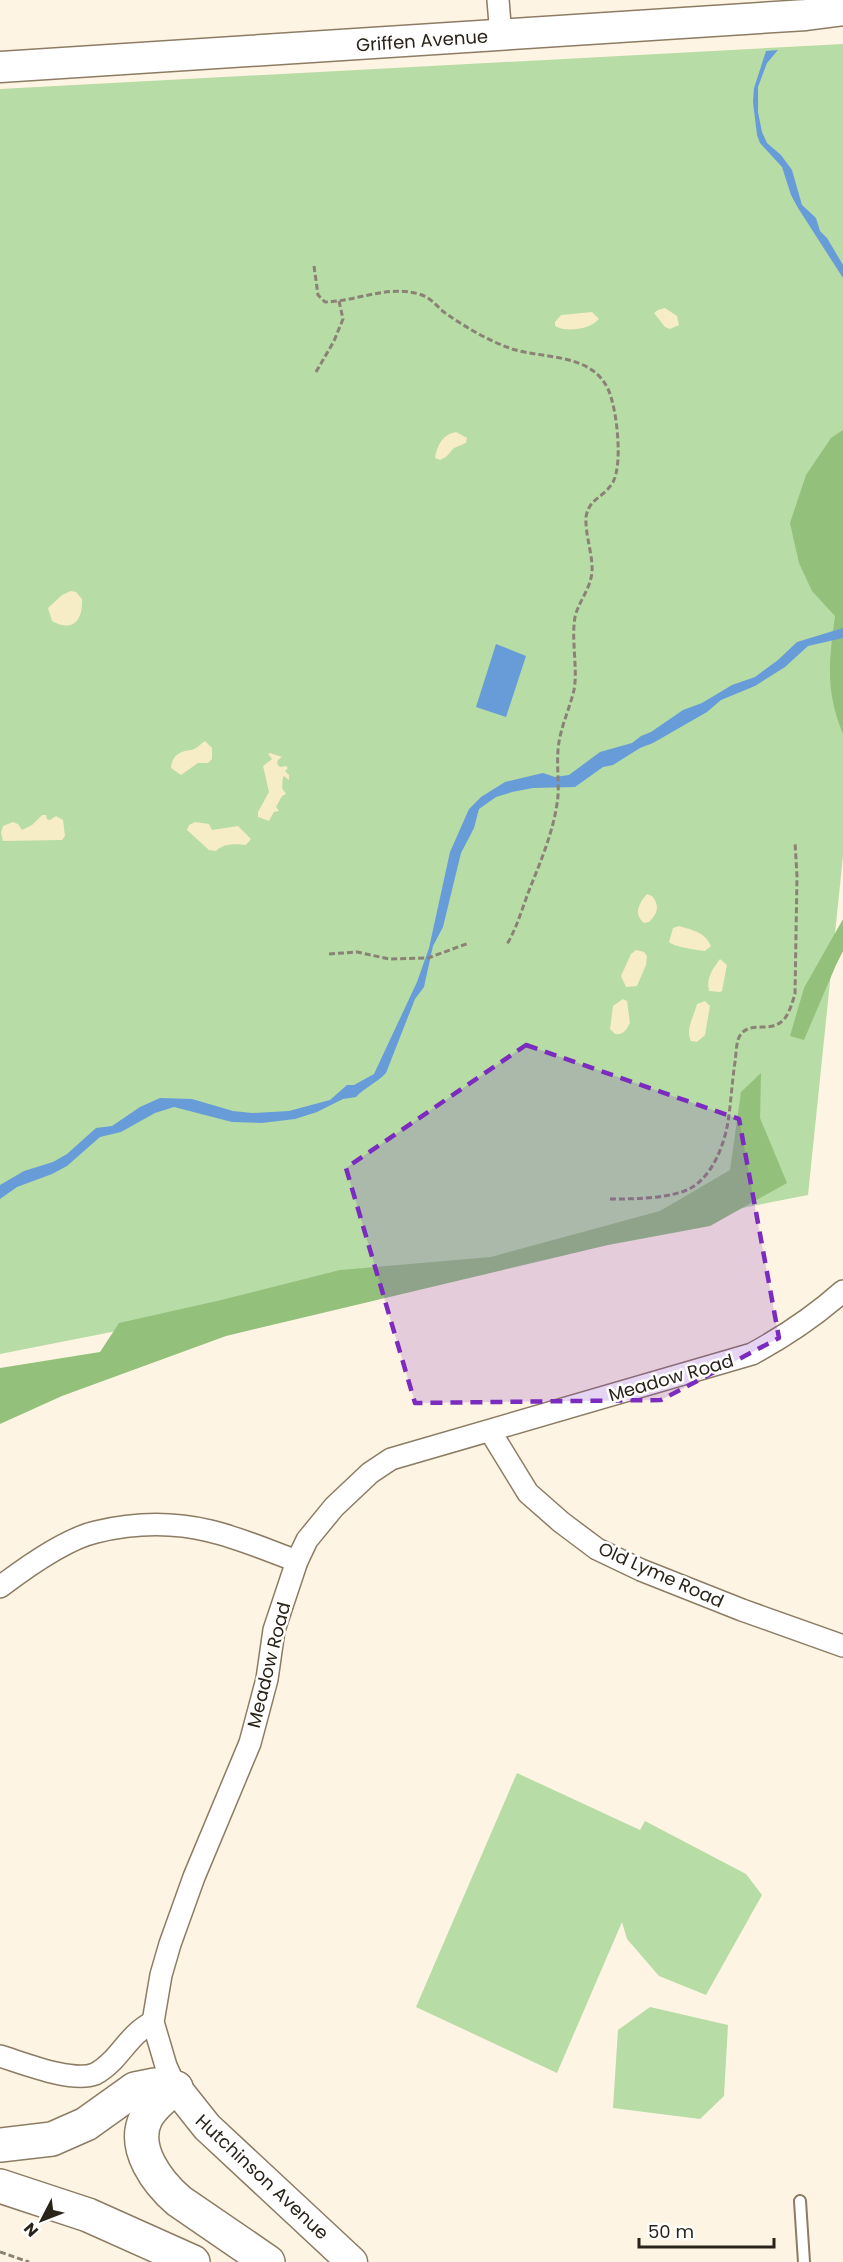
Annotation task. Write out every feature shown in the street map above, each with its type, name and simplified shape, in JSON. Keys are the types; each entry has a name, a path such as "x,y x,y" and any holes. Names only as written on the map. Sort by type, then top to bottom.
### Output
{"highway":[{"path":"0,2145 52,2139 86,2124 135,2089 155,2085 176,2088"},
{"path":"176,2088 151,2111 142,2130 145,2153 150,2166 169,2192 179,2201 268,2262"},
{"path":"0,2186 88,2215 193,2262"},
{"path":"0,2208 76,2235 141,2262"}],"street":[{"path":"498,0 501,36"},
{"name":"Griffen Avenue","path":"0,67 501,36 806,15 843,10"},
{"name":"Meadow Road","path":"176,2088 166,2066 153,2022 157,1993 170,1944 194,1877 250,1743 267,1679 274,1630 297,1561 308,1540 334,1507 370,1473 391,1459 752,1354 787,1335 825,1308 843,1291"},
{"name":"Old Lyme Road","path":"490,1431 528,1493 597,1549 641,1570 742,1610 843,1646"},
{"path":"0,1587 64,1545 94,1532 150,1524 184,1526 212,1532 297,1561"},
{"path":"0,2056 70,2075 95,2074 112,2061 136,2033 153,2022"},
{"name":"Hutchinson Avenue","path":"176,2088 207,2127 352,2262"}],"lane":[{"path":"800,2201 804,2262"}],"path":[{"path":"314,266 318,295 325,302 339,302 381,291 397,290 420,294 432,299 445,313 487,338 513,349 556,356 597,372 608,390 615,412 618,465 612,484 588,506 586,520 592,570 588,590 581,597 575,618 574,688 559,740 554,815 541,861 518,925 506,946"},
{"path":"316,372 344,319 339,302"},
{"path":"610,1199 647,1198 692,1187 714,1164 722,1147 728,1122 730,1088 738,1040 742,1031 751,1027 768,1028 781,1023 789,1011 795,994 797,876 795,842"},
{"path":"329,954 357,952 388,959 417,958 434,956 469,943"},
{"path":"0,2252 29,2262"}],"highlighted area":[{"path":"526,1045 739,1119 779,1338 661,1400 415,1403 346,1168"}],"green space":[{"path":"843,44 843,856 808,1195 0,1354 0,89"},
{"path":"843,430 843,734 833,703 830,676 835,616 812,591 799,563 790,523 806,475 831,438"},
{"path":"843,919 843,951 804,1040 790,1036 804,988"},
{"path":"761,1073 760,1118 787,1183 710,1226 608,1245 226,1336 62,1396 0,1424 0,1368 100,1352 119,1323 340,1270 491,1257 660,1211 730,1170 741,1092"},
{"path":"517,1773 640,1830 645,1821 746,1874 762,1895 706,1995 659,1976 627,1939 622,1922 557,2073 416,2007"},
{"path":"650,2007 728,2025 724,2096 700,2119 613,2108 618,2030"}],"sand":[{"path":"665,308 677,316 679,325 670,329 665,327 654,313"},
{"path":"592,312 599,319 590,325 572,329 555,326 555,322 561,315"},
{"path":"456,432 467,438 466,443 454,448 440,460 435,458 441,441"},
{"path":"71,591 76,592 82,599 81,613 78,618 71,625 66,626 52,621 48,608 62,595"},
{"path":"205,741 212,748 212,759 208,763 198,763 181,775 171,768 177,754 195,749"},
{"path":"268,754 282,757 277,764 288,768 285,771 289,775 289,780 283,777 282,788 286,794 282,796 276,807 279,811 274,812 269,821 258,817 258,812 269,792 263,766 272,759"},
{"path":"42,815 46,815 50,820 56,816 63,820 65,836 62,840 3,841 1,833 3,826 13,822 18,824 22,830 32,825"},
{"path":"195,822 209,824 212,830 238,826 251,839 246,845 230,845 216,851 209,850 187,830 189,825"},
{"path":"647,894 655,900 657,909 649,922 644,923 639,916 638,909"},
{"path":"679,926 702,935 711,946 705,951 672,944 669,942 673,928"},
{"path":"636,950 644,952 647,956 646,965 637,986 626,987 621,976 631,954"},
{"path":"720,959 727,965 722,991 709,991 709,978"},
{"path":"623,999 627,1001 630,1023 623,1033 615,1034 610,1029 613,1006"},
{"path":"705,1001 710,1006 705,1035 697,1042 691,1041 689,1028 697,1004"}],"water":[{"path":"778,50 767,63 758,87 758,112 762,132 767,143 781,155 792,170 802,205 816,218 820,231 827,238 843,265 843,278 798,208 782,167 760,143 757,135 753,102 754,88 766,51"},
{"path":"843,628 843,638 808,646 785,667 755,686 721,700 707,712 613,765 603,767 575,787 533,788 512,792 496,797 479,809 474,828 461,853 443,927 433,946 424,987 415,999 386,1073 356,1097 343,1099 317,1112 295,1119 262,1123 232,1122 174,1107 155,1113 121,1132 100,1137 67,1166 17,1187 0,1199 0,1185 24,1171 53,1162 67,1154 96,1128 112,1126 140,1107 160,1098 192,1099 233,1111 252,1113 289,1111 330,1100 347,1085 354,1085 374,1074 417,982 429,948 450,852 469,809 481,797 505,782 543,773 555,777 569,775 600,752 632,743 683,710 702,703 732,685 755,677 797,642"},
{"path":"496,644 526,656 506,717 476,707"}]}
